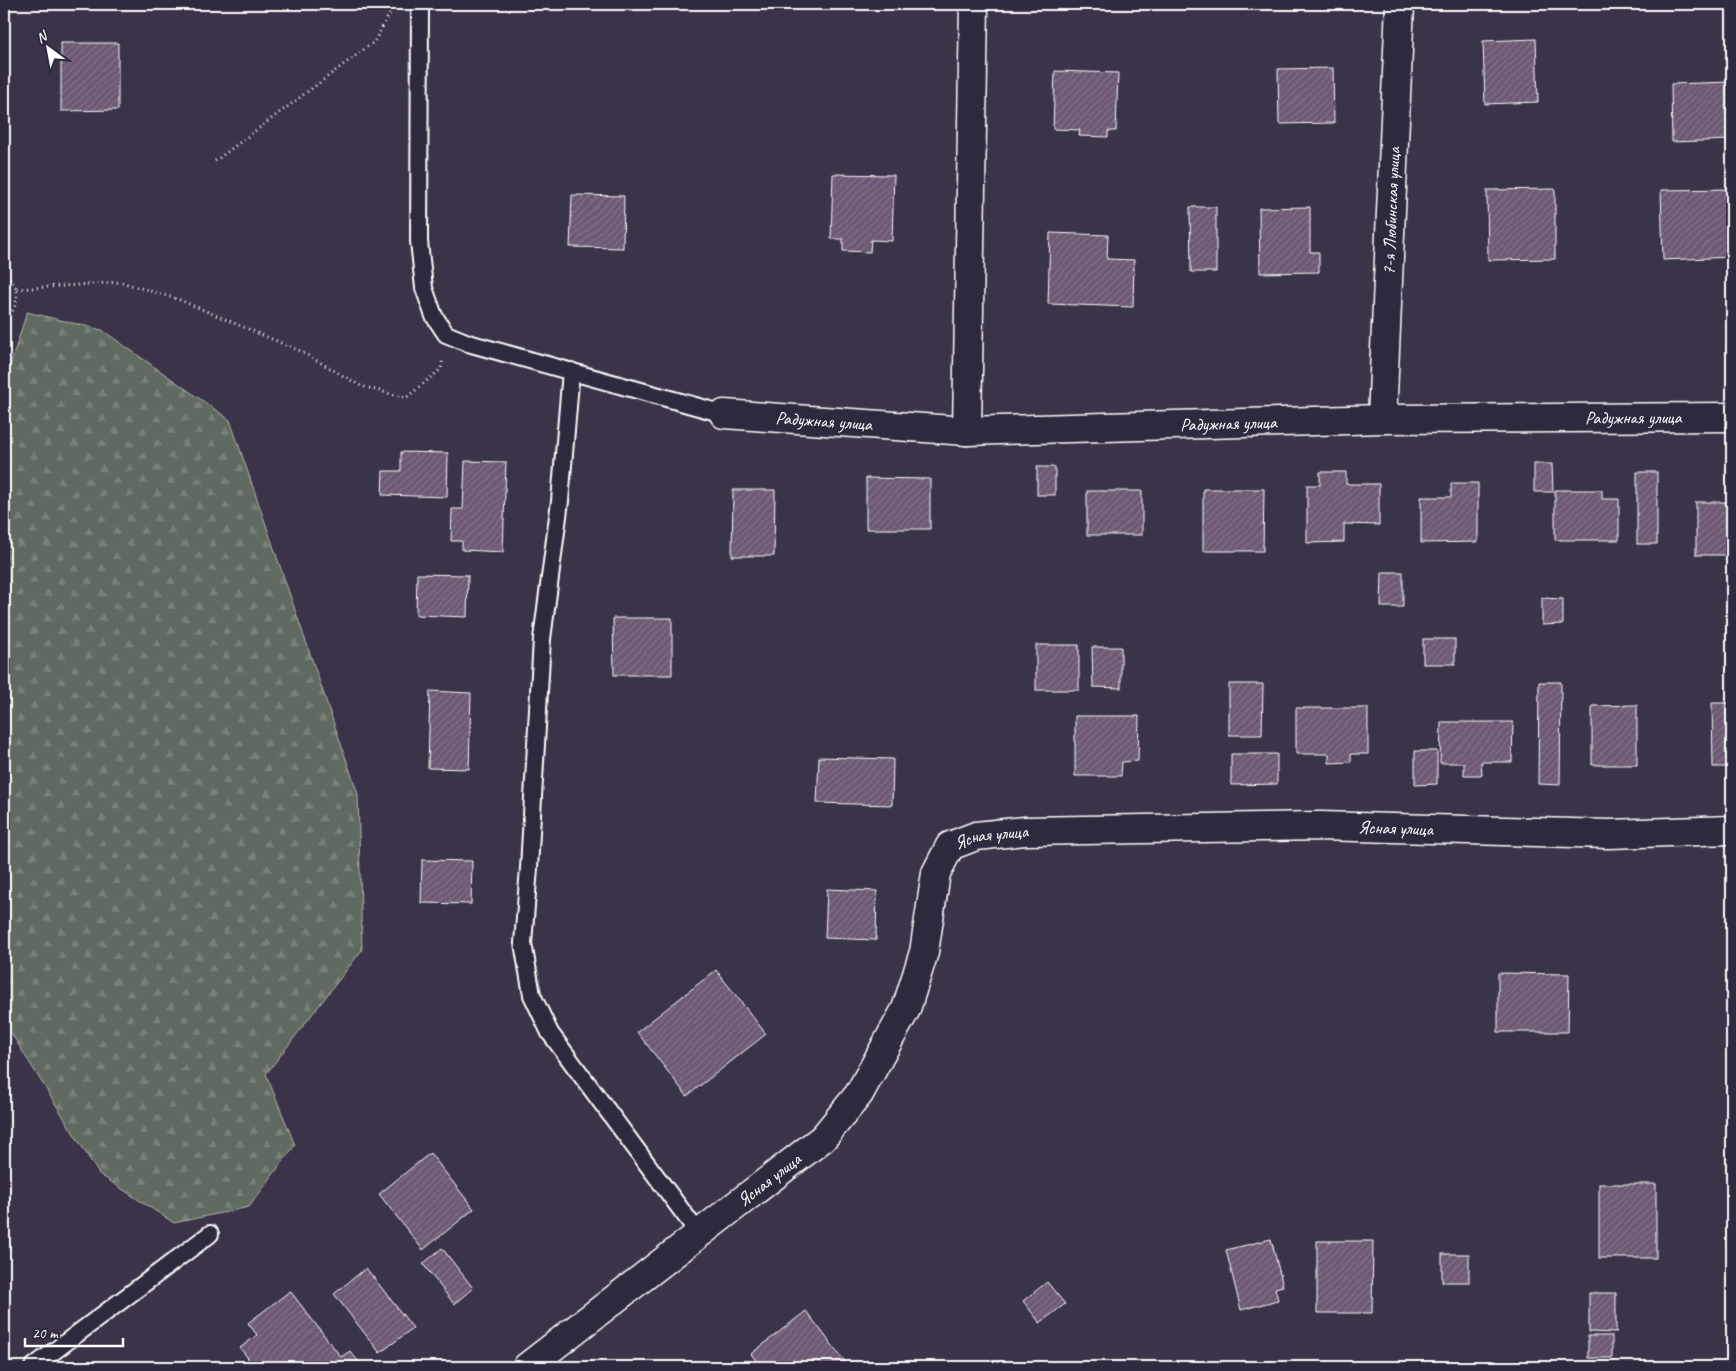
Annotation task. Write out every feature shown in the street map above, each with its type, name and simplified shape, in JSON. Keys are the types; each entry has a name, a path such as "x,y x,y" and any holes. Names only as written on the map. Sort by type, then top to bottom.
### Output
{"street":[{"path":"967,431 974,4"},
{"name":"7-я Любинская улица","path":"1382,419 1400,4"},
{"name":"Радужная улица","path":"724,414 967,431 1382,419 1732,417"},
{"name":"Ясная улица","path":"527,1367 823,1138 859,1094 906,1009 924,952 936,873 950,846 976,836 1025,831 1320,826 1609,834 1732,830"}],"lane":[{"path":"420,4 419,241 424,288 434,316 446,334 468,343 724,414"},
{"path":"571,371 560,501 542,639 530,858 522,943 532,996 550,1033 699,1234"},
{"path":"33,1367 210,1234"}],"path":[{"path":"215,161 374,42 396,4"},
{"path":"4,270 17,289 16,304 4,326"},
{"path":"17,289 121,282 180,300 300,351 361,386 406,398 441,369 446,334"}],"green space":[{"path":"27,312 102,330 230,420 358,794 362,950 266,1074 295,1145 249,1207 174,1223 99,1174 8,1028 4,974 4,384"}],"building":[{"path":"1536,39 1538,102 1485,104 1483,41"},
{"path":"61,43 118,43 118,110 61,111"},
{"path":"1333,68 1334,123 1279,124 1278,69"},
{"path":"1055,71 1118,73 1116,131 1108,131 1108,137 1079,136 1080,130 1053,129"},
{"path":"1730,82 1732,140 1672,142 1671,84"},
{"path":"833,174 894,175 892,241 871,240 870,252 843,251 843,239 831,239"},
{"path":"1555,189 1555,259 1488,260 1487,190"},
{"path":"1731,189 1732,257 1663,260 1661,190"},
{"path":"572,195 624,196 623,248 570,247"},
{"path":"1190,207 1216,207 1216,272 1191,272"},
{"path":"1310,207 1310,252 1319,252 1319,272 1260,273 1259,208"},
{"path":"1050,233 1108,235 1107,259 1134,260 1133,307 1048,304"},
{"path":"401,452 448,453 447,497 382,495 383,471 401,471"},
{"path":"465,461 506,462 503,552 462,550 462,541 451,541 452,509 463,509"},
{"path":"1534,464 1552,464 1553,492 1534,492"},
{"path":"1037,467 1055,467 1055,495 1037,495"},
{"path":"1320,472 1346,472 1346,484 1379,484 1379,525 1344,524 1344,542 1307,543 1307,485 1320,485"},
{"path":"1637,472 1657,472 1657,544 1637,544"},
{"path":"866,478 930,479 930,529 866,529"},
{"path":"1451,483 1478,483 1478,542 1421,543 1421,497 1451,497"},
{"path":"1203,489 1264,489 1263,551 1203,551"},
{"path":"733,490 775,490 774,556 732,556"},
{"path":"1555,490 1602,490 1602,499 1619,499 1619,540 1555,540"},
{"path":"1087,491 1142,491 1142,535 1087,535"},
{"path":"1696,502 1732,502 1732,555 1696,555"},
{"path":"1382,572 1403,572 1403,607 1381,607"},
{"path":"417,574 468,575 467,617 416,615"},
{"path":"1542,598 1563,599 1563,624 1542,625"},
{"path":"613,618 672,618 672,675 614,675"},
{"path":"1423,639 1455,639 1455,664 1423,664"},
{"path":"1036,645 1079,645 1079,690 1036,690"},
{"path":"1092,647 1121,647 1121,688 1093,687"},
{"path":"1539,682 1561,682 1560,785 1538,784"},
{"path":"1229,684 1263,684 1262,735 1229,735"},
{"path":"430,691 471,693 469,769 428,768"},
{"path":"1712,703 1732,703 1732,767 1713,767"},
{"path":"1637,705 1637,765 1592,765 1592,706"},
{"path":"1296,708 1368,708 1368,754 1351,754 1351,762 1329,763 1329,754 1296,754"},
{"path":"1075,716 1139,716 1138,761 1122,762 1121,776 1075,776"},
{"path":"1441,722 1513,722 1512,762 1481,762 1482,775 1464,775 1464,763 1440,763"},
{"path":"1415,751 1437,751 1437,784 1415,785"},
{"path":"1231,754 1277,754 1277,784 1231,785"},
{"path":"819,757 893,759 892,805 817,803"},
{"path":"422,860 472,861 471,904 421,903"},
{"path":"827,889 877,891 876,940 825,938"},
{"path":"716,970 766,1034 687,1096 637,1032"},
{"path":"1498,973 1569,974 1568,1032 1498,1032"},
{"path":"430,1153 474,1209 423,1250 379,1194"},
{"path":"1599,1184 1656,1184 1656,1258 1599,1258"},
{"path":"1271,1239 1283,1286 1275,1288 1278,1300 1241,1310 1226,1250"},
{"path":"1317,1241 1373,1241 1372,1313 1317,1313"},
{"path":"442,1248 473,1288 454,1304 423,1264"},
{"path":"1442,1254 1469,1254 1469,1282 1442,1282"},
{"path":"366,1268 413,1328 380,1353 334,1294"},
{"path":"1047,1282 1065,1304 1040,1323 1023,1301"},
{"path":"290,1291 341,1357 350,1351 363,1367 255,1367 240,1348 257,1335 248,1323"},
{"path":"1589,1293 1616,1293 1616,1333 1589,1332"},
{"path":"806,1311 849,1367 761,1367 751,1354"},
{"path":"1588,1336 1612,1336 1612,1358 1588,1358"}]}
